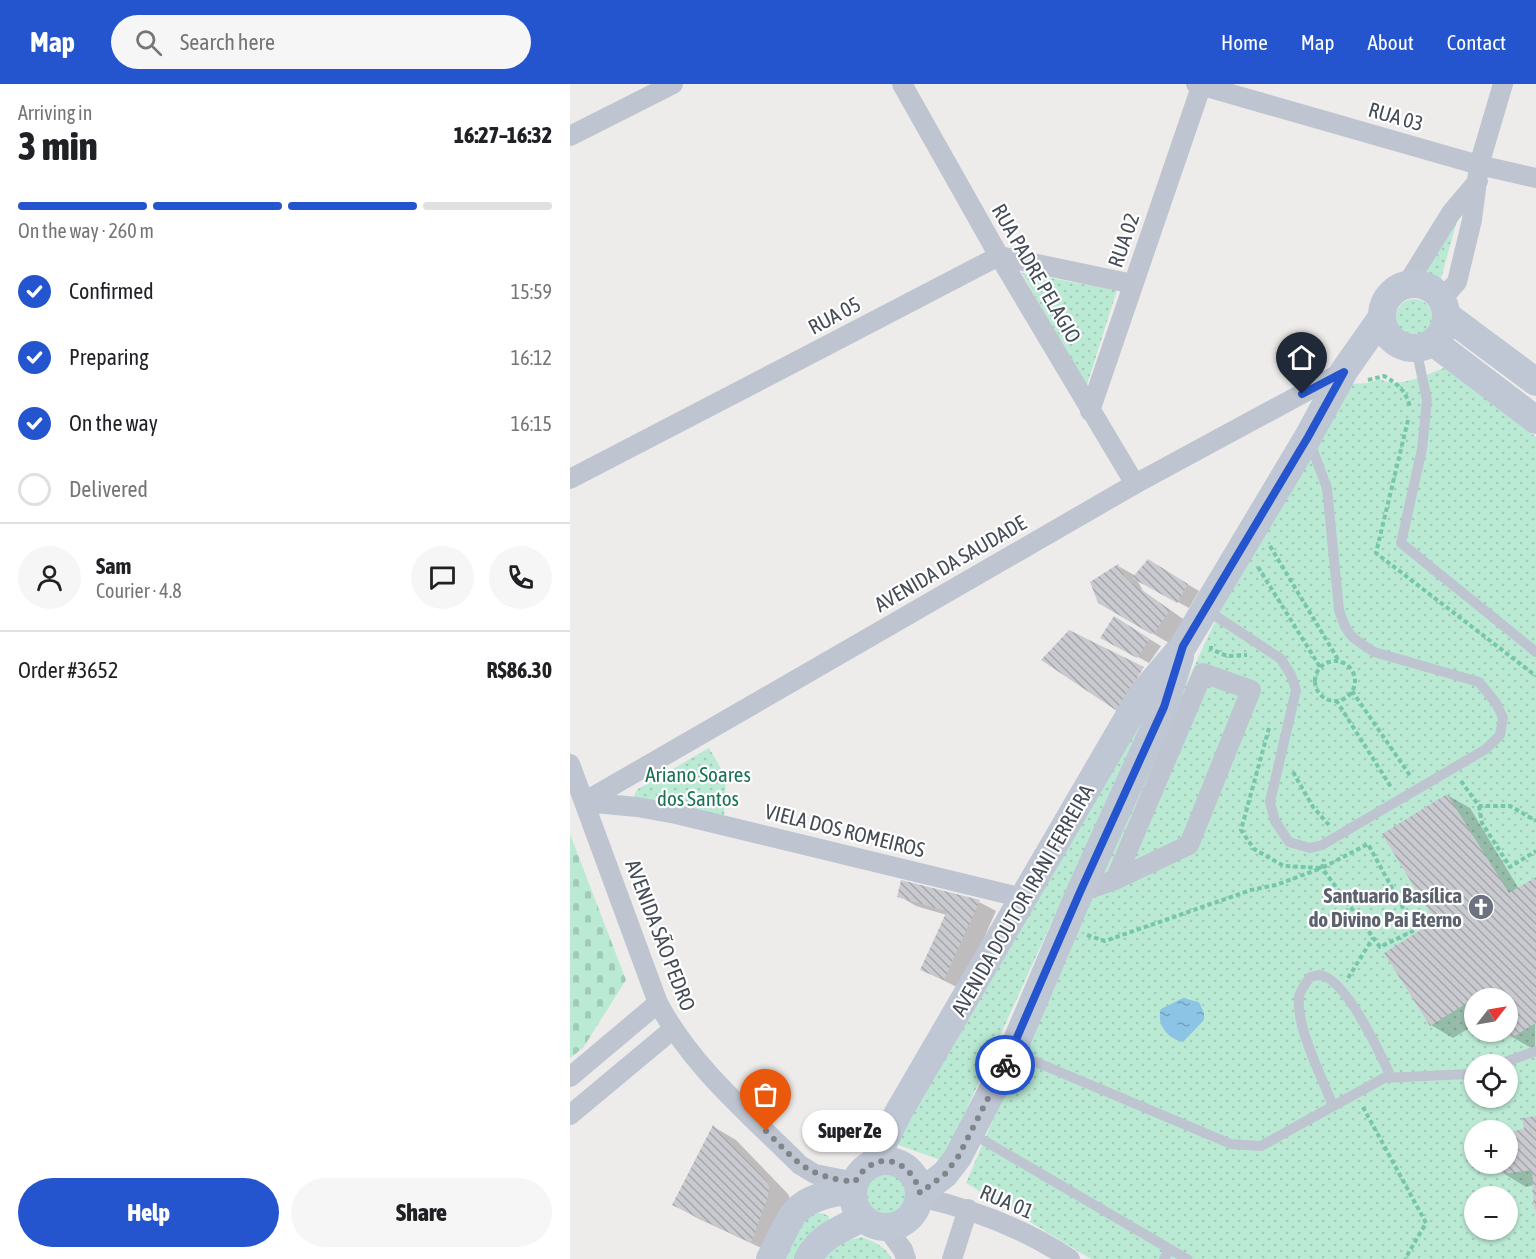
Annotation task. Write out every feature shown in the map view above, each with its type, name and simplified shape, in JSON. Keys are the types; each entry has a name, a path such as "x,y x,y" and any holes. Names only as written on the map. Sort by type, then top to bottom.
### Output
{"street":[{"path":"570,136 673,84"},
{"name":"RUA PADRE PELAGIO","path":"902,84 999,256 1135,484"},
{"name":"RUA 03","path":"1200,84 1479,173 1536,178"},
{"name":"RUA 02","path":"1090,411 1200,84"},
{"path":"1354,376 1441,334 1445,325 1444,307 1457,282 1472,220 1479,173 1503,84"},
{"path":"1479,173 1407,284 1391,293 1383,308 1382,317 1388,335 1417,345 1536,420"},
{"path":"999,256 1133,284"},
{"name":"RUA 05","path":"570,479 999,256"},
{"path":"1407,284 1430,288 1444,307 1536,382"},
{"name":"AVENIDA DOUTOR IRANI FERREIRA","path":"861,1178 1142,694 1183,646 1308,437 1354,376 1382,317"},
{"name":"AVENIDA DA SAUDADE","path":"584,802 1135,484 1354,376"},
{"name":"AVENIDA DOUTOR IRANI FERREIRA","path":"920,1195 945,1174 958,1157 1012,1052 1080,892 1164,707 1183,646"},
{"path":"1080,892 1115,880 1189,845 1251,690 1203,673 1115,880"},
{"name":"AVENIDA SÃO PEDRO","path":"570,764 658,1003 672,1030 698,1064 800,1165 815,1174 861,1178"},
{"name":"VIELA DOS ROMEIROS","path":"584,802 637,807 676,814 1023,898"},
{"path":"570,1077 658,1003"},
{"path":"570,1126 575,1111 672,1030"},
{"path":"770,1259 795,1213 809,1202 861,1178 886,1161 898,1163 910,1170 917,1180 920,1195 917,1209 910,1219 899,1226 875,1223 826,1237 812,1251 808,1259"},
{"path":"861,1178 855,1205 903,1250 906,1259"},
{"name":"RUA 01","path":"920,1195 968,1209 1052,1247 1070,1259"},
{"path":"952,1259 968,1209"}],"lane":[{"path":"1417,345 1427,400 1422,449 1401,543 1536,652"},
{"path":"1205,609 1281,659 1291,675 1296,690 1270,801 1275,821 1289,842 1310,848 1322,845 1486,749 1500,735 1503,718 1496,703 1479,682 1374,652 1359,643 1345,630 1339,610 1328,488 1308,437"},
{"path":"1333,1106 1307,1041 1300,1014 1299,995 1310,977 1319,975 1327,977 1341,990 1372,1035 1391,1077"},
{"path":"1518,1057 1536,1051"},
{"path":"1012,1052 1231,1144 1261,1146 1384,1078 1464,1074"},
{"path":"971,1133 1187,1259"},
{"path":"1164,1259 1170,1249"}],"path":[{"path":"1354,376 1384,376 1397,384 1407,396 1410,409 1376,553 1536,676"},
{"path":"1265,537 1339,661"},
{"path":"1239,552 1252,559 1320,668"},
{"path":"1332,661 1339,661 1345,663 1353,673 1354,685 1352,691 1342,699 1336,700 1324,697 1316,686 1317,673 1320,668 1332,661"},
{"path":"1352,691 1419,789"},
{"path":"1336,700 1399,800"},
{"path":"1271,722 1275,731"},
{"path":"1291,768 1313,807 1333,830"},
{"path":"1462,783 1479,806 1482,823 1510,867 1536,851"},
{"path":"1479,806 1510,806 1536,821"},
{"path":"1082,931 1105,941 1322,868 1380,947 1415,930 1390,888"},
{"path":"1341,990 1373,938"},
{"path":"1365,1110 1426,1223 1405,1259"}],"green space":[{"path":"1459,213 1439,286 1420,276"},
{"path":"1022,273 1117,290 1086,388"},
{"path":"1414,299 1426,305 1432,317 1426,329 1414,335 1402,329 1396,317 1402,305"},
{"path":"1447,367 1536,437 1536,1259 1091,1259 966,1183 1110,846 1235,579 1348,384 1368,383 1380,379 1396,383"},
{"path":"1140,719 1143,721 943,1161 893,1143"},
{"name":"Ariano Soares dos Santos","path":"709,748 726,777 724,816 634,799 638,789"},
{"path":"570,834 626,980 583,1048 570,1058"},
{"path":"886,1173 895,1174 903,1179 908,1187 908,1205 903,1213 895,1218 886,1219 877,1218 869,1213 864,1205 863,1196 864,1187 869,1179 877,1174"},
{"path":"821,1213 829,1216 829,1219 800,1259 780,1259 810,1214"},
{"path":"862,1237 880,1245 892,1259 819,1259 840,1242"}],"water":[{"path":"1183,998 1199,1002 1204,1013 1204,1020 1183,1042 1172,1038 1164,1030 1160,1014 1161,1009"}],"building":[{"path":"1148,559 1188,584 1177,603 1132,578"},
{"path":"1118,564 1126,579 1170,610 1155,632 1151,634 1098,603 1090,582"},
{"path":"1114,616 1150,639 1137,658 1100,638"},
{"path":"1069,630 1144,667 1117,711 1041,660"},
{"name":"Santuario Basílica do Divino Pai Eterno","path":"1447,794 1509,893 1536,877 1536,1023 1518,1034 1518,988 1464,988 1464,1005 1430,1026 1384,953 1435,921 1382,834"},
{"path":"901,880 980,900 944,980 920,970 947,911 897,897"},
{"path":"1536,1116 1536,1209 1534,1209 1532,1170 1518,1172 1518,1130 1524,1129 1522,1118"},
{"path":"713,1125 766,1180 769,1187 768,1197 751,1243 672,1205"}],"way so far":[{"path":"766,1131 800,1165 815,1174 855,1182 860,1174 873,1164 886,1161 898,1163 910,1170 917,1180 920,1193 945,1174 958,1157 1005,1065"}],"place":[{"name":"Santuario Basílica do Divino Pai Eterno","path":"1481,907"},
{"name":"Super Ze","path":"766,1131"}],"route":[{"path":"1005,1065 1164,707 1183,646 1308,437 1344,372 1302,394"}]}
